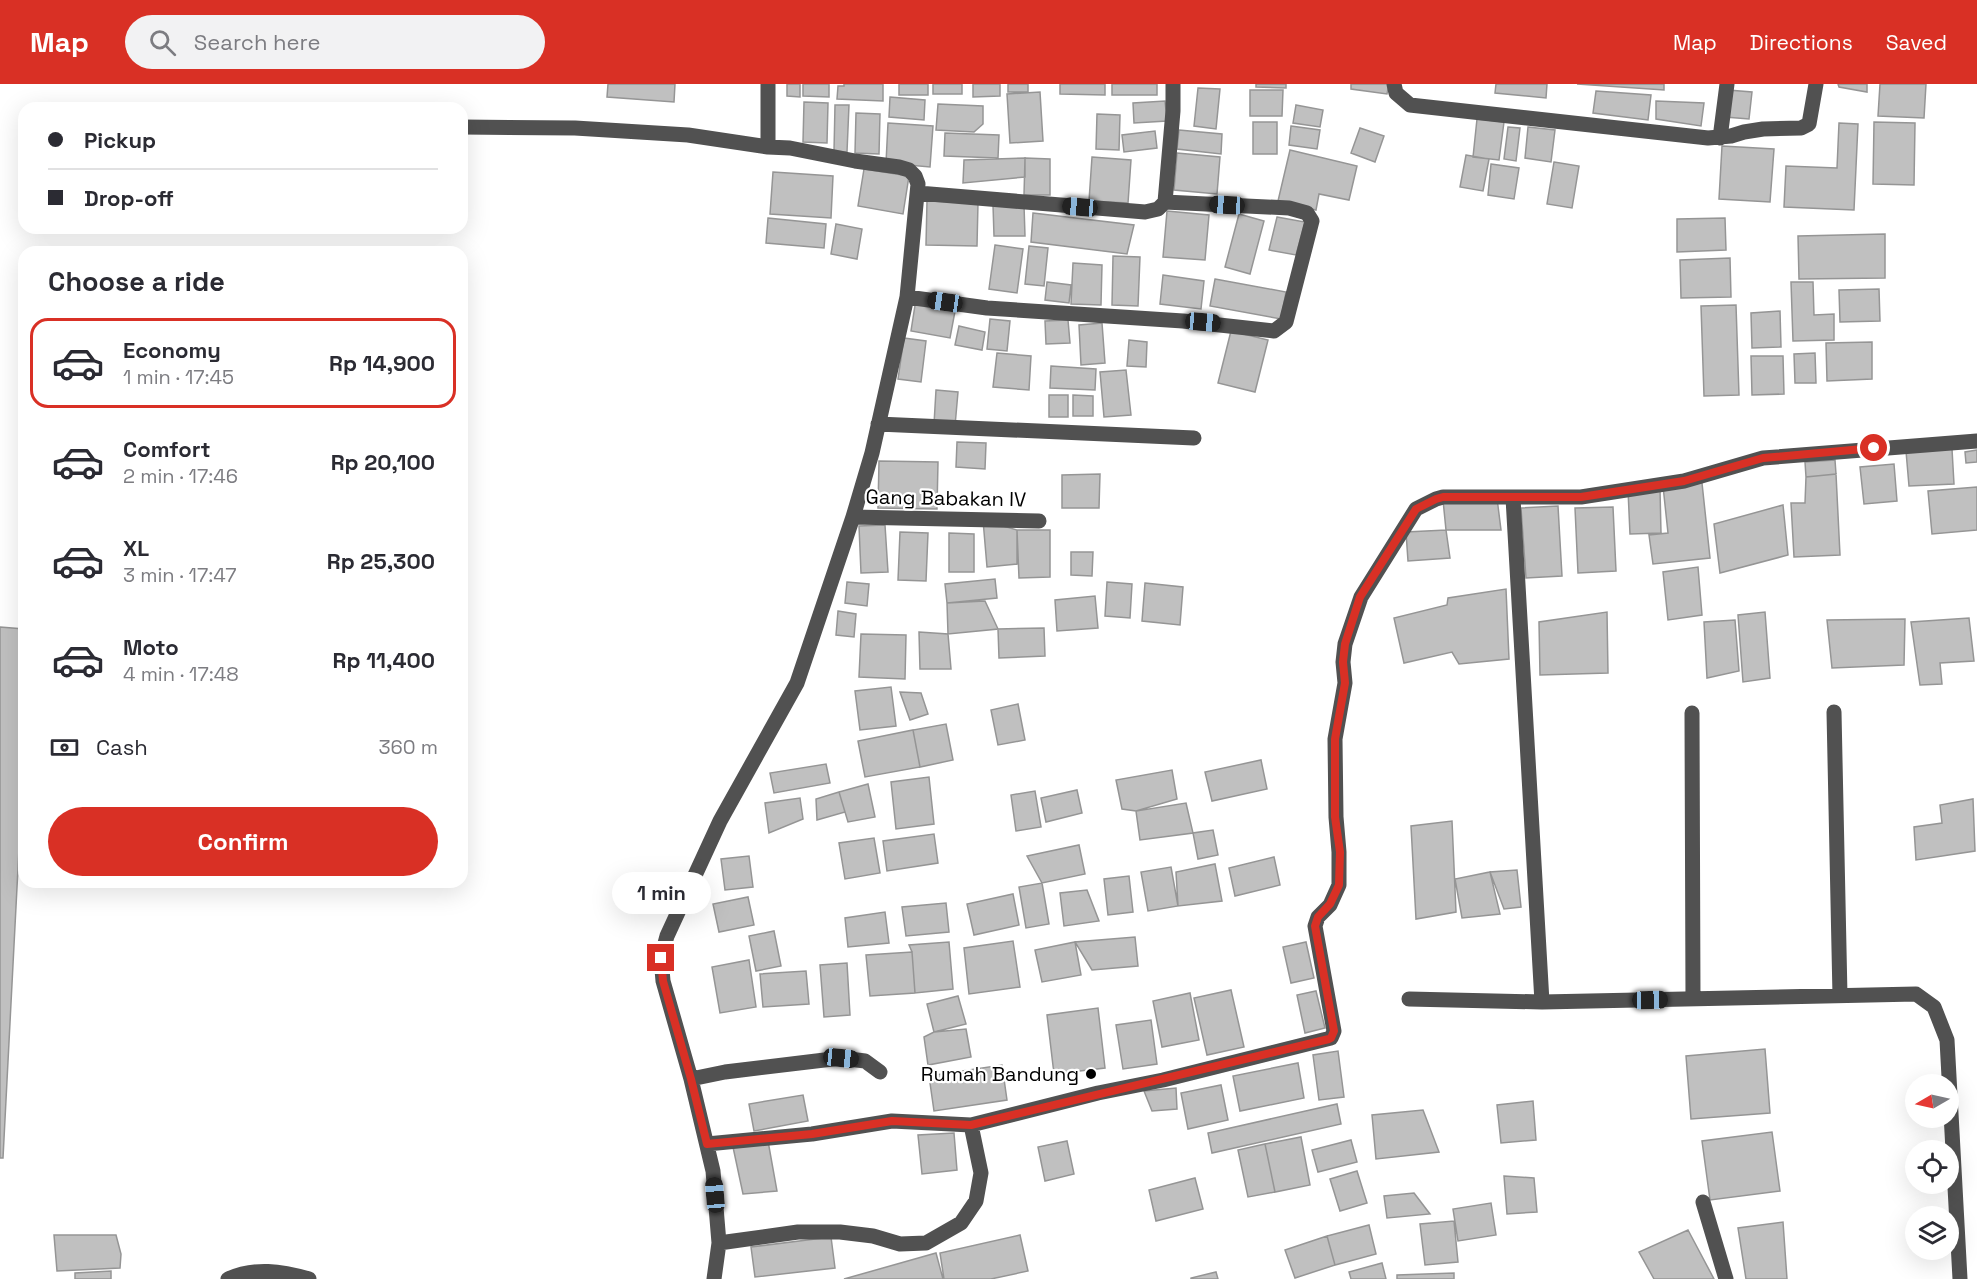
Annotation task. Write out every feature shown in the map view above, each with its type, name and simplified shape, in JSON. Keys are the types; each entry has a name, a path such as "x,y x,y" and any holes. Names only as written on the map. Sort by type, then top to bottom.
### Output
{"street":[{"path":"768,84 768,147"},
{"path":"918,193 1145,212 1158,209 1165,202 1173,111 1173,84"},
{"path":"1394,84 1396,93 1410,105 1708,138 1720,138 1763,129 1801,128 1809,124 1816,84"},
{"path":"1720,138 1727,84"},
{"path":"468,127 575,128 688,135 790,148 909,170 915,176 918,184 908,297 872,453 853,517 796,683 720,821 667,936 661,958 663,981 691,1079 713,1171 719,1243 714,1279"},
{"path":"908,297 987,308 1183,321 1274,331 1286,322 1312,221 1307,213 1289,208 1165,202"},
{"path":"878,424 1194,438"},
{"path":"707,1144 812,1134 892,1121 971,1125 1331,1038 1334,1031 1315,926 1318,917 1330,904 1339,885 1340,852 1335,817 1335,739 1345,683 1343,662 1345,644 1360,597 1416,509 1443,497 1581,497 1684,481 1763,458 1977,441"},
{"path":"1513,498 1542,1002"},
{"name":"Gang Babakan IV","path":"853,517 1039,521"},
{"path":"1834,712 1840,996"},
{"path":"1692,713 1692,999"},
{"path":"1409,999 1542,1002 1916,994 1934,1007 1947,1040 1960,1279"},
{"path":"691,1079 725,1072 841,1058 865,1061 880,1072"},
{"path":"719,1243 798,1232 840,1232 873,1236 900,1244 926,1243 961,1223 976,1201 981,1173 971,1125"},
{"path":"1703,1202 1726,1279"},
{"path":"228,1279 244,1272 285,1272 309,1279"}],"building":[{"path":"608,84 675,84 674,102 607,97"},
{"path":"787,84 800,84 800,97 787,96"},
{"path":"803,84 829,84 829,97 803,96"},
{"path":"844,84 883,84 883,101 837,99 838,86 844,86"},
{"path":"899,84 928,84 928,95 899,95"},
{"path":"933,84 962,84 962,94 933,94"},
{"path":"973,84 1000,84 1000,96 973,97"},
{"path":"1008,84 1028,84 1028,92 1008,92"},
{"path":"1060,84 1105,84 1105,95 1060,94"},
{"path":"1112,84 1157,84 1157,95 1112,95"},
{"path":"1256,84 1286,84 1286,88 1256,87"},
{"path":"1351,84 1389,84 1387,94 1351,89"},
{"path":"1496,84 1547,84 1546,98 1495,93"},
{"path":"1577,84 1664,84 1664,90"},
{"path":"1838,84 1867,84 1867,92 1839,87"},
{"path":"1880,84 1926,84 1924,118 1878,116"},
{"path":"1198,88 1220,89 1216,129 1194,126"},
{"path":"1250,90 1283,90 1282,116 1250,116"},
{"path":"1728,90 1752,92 1749,119 1725,117"},
{"path":"1596,91 1651,95 1648,120 1593,113"},
{"path":"1040,92 1043,141 1010,143 1007,94"},
{"path":"890,97 925,100 924,120 889,117"},
{"path":"1165,101 1167,121 1134,123 1133,103"},
{"path":"1656,101 1704,103 1701,126 1656,119"},
{"path":"804,102 828,103 827,143 803,142"},
{"path":"938,104 983,106 983,124 974,132 936,130"},
{"path":"835,105 849,105 847,152 834,151"},
{"path":"1296,105 1323,110 1320,127 1293,123"},
{"path":"856,113 880,114 879,154 855,153"},
{"path":"1097,114 1120,115 1119,150 1096,149"},
{"path":"1477,119 1504,122 1499,160 1473,157"},
{"path":"1253,122 1277,122 1277,154 1253,154"},
{"path":"1874,122 1915,123 1914,185 1873,184"},
{"path":"888,123 933,126 930,167 886,163"},
{"path":"1839,123 1858,124 1854,210 1784,207 1786,166 1837,168"},
{"path":"1291,126 1320,130 1317,149 1289,145"},
{"path":"1508,127 1520,128 1516,161 1504,159"},
{"path":"1528,127 1555,130 1551,162 1525,158"},
{"path":"1360,128 1384,136 1375,162 1351,153"},
{"path":"1179,130 1222,134 1221,154 1177,149"},
{"path":"1155,131 1157,148 1124,152 1122,135"},
{"path":"945,133 999,135 998,158 944,156"},
{"path":"1722,146 1774,149 1770,202 1719,199"},
{"path":"1290,150 1357,166 1349,200 1319,194 1316,210 1278,201"},
{"path":"1177,153 1220,157 1217,194 1174,190"},
{"path":"1466,155 1489,159 1483,191 1460,187"},
{"path":"1092,157 1131,160 1128,203 1089,201"},
{"path":"1025,158 1050,159 1050,195 1024,195"},
{"path":"1025,158 1025,177 963,183 964,160"},
{"path":"1554,162 1579,166 1572,208 1547,204"},
{"path":"1491,164 1519,168 1514,199 1488,195"},
{"path":"864,169 909,176 903,214 858,206"},
{"path":"773,172 833,176 831,218 770,214"},
{"path":"927,201 978,203 977,246 926,245"},
{"path":"993,205 1024,205 1025,236 994,236"},
{"path":"1167,211 1209,215 1205,260 1163,257"},
{"path":"1033,213 1134,225 1127,254 1031,242"},
{"path":"1239,214 1264,221 1250,274 1225,267"},
{"path":"1277,217 1305,222 1296,255 1269,250"},
{"path":"768,218 826,224 824,248 766,243"},
{"path":"1725,218 1726,250 1677,252 1677,219"},
{"path":"836,224 862,229 857,259 831,254"},
{"path":"1885,234 1885,278 1799,279 1798,236"},
{"path":"995,245 1023,249 1017,293 989,289"},
{"path":"1029,246 1048,248 1044,286 1025,284"},
{"path":"1113,256 1140,257 1138,306 1112,305"},
{"path":"1730,258 1731,297 1681,298 1680,260"},
{"path":"1073,263 1102,265 1101,305 1071,304"},
{"path":"1163,275 1204,281 1201,309 1160,304"},
{"path":"1215,279 1286,292 1281,319 1210,306"},
{"path":"1047,282 1071,285 1069,303 1045,300"},
{"path":"1791,282 1813,282 1814,315 1834,314 1834,340 1793,341"},
{"path":"1879,289 1880,321 1840,322 1839,290"},
{"path":"916,299 956,306 950,338 911,331"},
{"path":"1736,305 1739,395 1704,396 1701,306"},
{"path":"1780,311 1781,347 1752,348 1751,313"},
{"path":"990,319 1010,321 1007,351 987,349"},
{"path":"1068,320 1070,343 1046,344 1045,321"},
{"path":"1102,323 1105,363 1081,365 1079,325"},
{"path":"959,326 985,332 982,350 955,345"},
{"path":"1231,331 1268,340 1255,392 1218,383"},
{"path":"904,338 926,341 921,382 898,379"},
{"path":"1129,340 1147,342 1146,367 1127,366"},
{"path":"1872,342 1872,379 1827,381 1826,343"},
{"path":"997,353 1031,356 1029,390 993,387"},
{"path":"1815,353 1816,383 1795,383 1794,354"},
{"path":"1751,356 1783,356 1784,394 1752,395"},
{"path":"1051,366 1096,369 1095,390 1050,388"},
{"path":"1126,370 1131,415 1104,417 1100,372"},
{"path":"936,390 958,392 955,426 934,424"},
{"path":"1049,395 1068,395 1068,417 1049,417"},
{"path":"1073,395 1093,396 1093,416 1073,416"},
{"path":"957,442 986,443 985,469 956,467"},
{"path":"1952,449 1954,484 1909,486 1906,451"},
{"path":"1977,450 1977,462 1966,463 1965,452"},
{"path":"1835,460 1836,474 1806,477 1805,462"},
{"path":"879,461 938,462 937,509 878,508"},
{"path":"1894,464 1897,501 1864,504 1860,467"},
{"path":"1100,474 1099,508 1062,508 1062,475"},
{"path":"1836,474 1840,555 1794,557 1791,503 1805,503 1806,477"},
{"path":"1702,483 1710,558 1653,564 1649,535 1668,533 1663,486"},
{"path":"1977,487 1977,530 1932,534 1928,491"},
{"path":"1660,489 1661,533 1630,534 1628,490"},
{"path":"1497,498 1501,530 1446,530 1443,500"},
{"path":"1783,505 1788,555 1720,573 1714,524"},
{"path":"1558,506 1562,576 1526,578 1521,508"},
{"path":"1613,507 1616,571 1578,573 1575,508"},
{"path":"983,520 1017,530 1017,564 987,567"},
{"path":"885,525 888,572 861,573 859,526"},
{"path":"1017,530 1050,530 1050,577 1019,578"},
{"path":"1446,530 1450,558 1408,561 1406,532"},
{"path":"900,532 928,533 926,581 898,580"},
{"path":"949,533 974,534 974,572 949,572"},
{"path":"1071,552 1093,552 1092,576 1071,575"},
{"path":"1698,567 1702,615 1668,620 1663,572"},
{"path":"995,579 997,598 947,603 945,584"},
{"path":"847,582 869,584 867,606 845,603"},
{"path":"1107,582 1132,584 1130,618 1105,616"},
{"path":"1145,583 1183,587 1180,625 1142,621"},
{"path":"1506,589 1509,659 1459,664 1452,652 1404,663 1394,618 1447,605 1448,598"},
{"path":"1095,596 1098,628 1057,631 1055,600"},
{"path":"985,601 998,629 948,634 947,603"},
{"path":"838,611 856,614 854,637 836,635"},
{"path":"1607,612 1608,673 1540,675 1539,622"},
{"path":"1765,612 1770,678 1743,682 1738,615"},
{"path":"1969,618 1974,661 1940,663 1942,684 1920,685 1911,622"},
{"path":"1905,619 1904,665 1832,668 1827,620"},
{"path":"1735,620 1739,671 1707,678 1704,622"},
{"path":"0,627 18,628 18,868 3,1158 0,1158"},
{"path":"1044,628 1045,656 999,658 998,629"},
{"path":"919,632 948,634 951,669 920,669"},
{"path":"861,634 906,635 905,679 859,677"},
{"path":"891,687 896,726 860,730 855,691"},
{"path":"900,692 921,693 928,714 910,720"},
{"path":"1018,704 1025,740 998,745 991,710"},
{"path":"946,724 953,760 920,767 913,730"},
{"path":"913,730 920,767 865,777 858,741"},
{"path":"1261,760 1267,789 1212,801 1205,772"},
{"path":"826,764 830,783 774,793 770,773"},
{"path":"1172,770 1177,799 1136,811 1122,809 1116,780"},
{"path":"929,777 934,824 896,829 891,782"},
{"path":"868,784 875,817 848,822 839,792"},
{"path":"1077,790 1082,813 1046,822 1041,798"},
{"path":"1035,791 1041,827 1016,831 1011,795"},
{"path":"839,792 845,812 817,820 816,799"},
{"path":"800,798 803,819 769,833 765,803"},
{"path":"1973,799 1975,851 1916,860 1914,827 1942,823 1940,805"},
{"path":"1186,803 1193,833 1140,840 1136,811"},
{"path":"1452,821 1456,912 1416,919 1411,826"},
{"path":"1213,830 1218,855 1198,859 1193,833"},
{"path":"934,834 938,863 887,871 883,841"},
{"path":"874,838 880,873 845,879 839,843"},
{"path":"1079,845 1085,874 1042,883 1027,856"},
{"path":"749,856 753,887 725,890 721,859"},
{"path":"1274,857 1280,885 1235,896 1229,868"},
{"path":"1215,864 1222,901 1178,906 1176,872"},
{"path":"1171,867 1178,906 1148,911 1141,872"},
{"path":"1517,870 1521,907 1504,909 1490,872"},
{"path":"1490,872 1500,914 1462,918 1455,879"},
{"path":"1129,876 1133,912 1108,915 1104,879"},
{"path":"1042,883 1049,924 1026,928 1019,887"},
{"path":"1087,890 1099,921 1064,926 1060,893"},
{"path":"1013,894 1019,925 974,935 967,904"},
{"path":"748,897 754,925 719,932 713,904"},
{"path":"946,903 949,932 906,936 902,907"},
{"path":"885,912 889,943 848,947 845,918"},
{"path":"774,931 781,966 756,971 749,936"},
{"path":"1135,937 1138,966 1092,970 1075,942"},
{"path":"1013,941 1020,987 969,994 964,948"},
{"path":"949,942 953,989 915,993 912,952 909,945"},
{"path":"1075,942 1081,975 1042,982 1035,950"},
{"path":"1306,942 1314,978 1291,983 1283,947"},
{"path":"912,952 915,993 870,996 866,955"},
{"path":"749,960 756,1007 720,1013 712,967"},
{"path":"847,963 850,1015 824,1017 820,965"},
{"path":"806,971 809,1004 763,1007 760,974"},
{"path":"1231,990 1244,1047 1207,1055 1194,998"},
{"path":"1316,991 1325,1028 1305,1033 1297,995"},
{"path":"1190,993 1199,1040 1162,1047 1153,1001"},
{"path":"958,996 966,1024 934,1032 927,1004"},
{"path":"1098,1008 1105,1068 1054,1074 1047,1015"},
{"path":"1151,1020 1157,1064 1123,1069 1116,1025"},
{"path":"966,1029 971,1057 928,1065 924,1037 934,1032"},
{"path":"1765,1049 1770,1113 1691,1119 1686,1056"},
{"path":"1338,1051 1344,1097 1319,1100 1313,1055"},
{"path":"1298,1063 1304,1098 1240,1111 1233,1076"},
{"path":"1002,1065 1007,1100 934,1111 929,1076"},
{"path":"1221,1085 1228,1120 1188,1129 1181,1093"},
{"path":"1176,1088 1177,1109 1152,1111 1144,1091"},
{"path":"803,1095 808,1121 754,1131 749,1104"},
{"path":"1533,1101 1536,1140 1501,1143 1497,1105"},
{"path":"1337,1104 1341,1124 1212,1153 1208,1133"},
{"path":"1423,1110 1439,1152 1376,1159 1372,1115"},
{"path":"1772,1132 1780,1191 1710,1200 1702,1141"},
{"path":"954,1133 957,1170 922,1174 918,1135"},
{"path":"1301,1137 1310,1185 1275,1192 1265,1144"},
{"path":"1351,1140 1357,1162 1318,1172 1312,1150"},
{"path":"768,1141 777,1191 743,1194 733,1147"},
{"path":"1067,1141 1074,1174 1045,1181 1038,1147"},
{"path":"1265,1144 1275,1192 1248,1197 1238,1150"},
{"path":"1357,1171 1367,1203 1340,1211 1330,1179"},
{"path":"1504,1176 1534,1178 1537,1212 1507,1214"},
{"path":"1195,1178 1203,1209 1156,1221 1149,1190"},
{"path":"1414,1193 1430,1214 1387,1218 1384,1196"},
{"path":"1491,1203 1496,1235 1458,1241 1453,1209"},
{"path":"1454,1221 1458,1262 1425,1265 1420,1224"},
{"path":"1783,1222 1787,1279 1746,1279 1738,1228"},
{"path":"1369,1225 1376,1254 1335,1265 1327,1236"},
{"path":"1688,1230 1714,1279 1654,1279 1639,1252"},
{"path":"54,1235 116,1235 121,1254 120,1268 57,1271"},
{"path":"1020,1235 1028,1271 991,1279 944,1279 940,1253"},
{"path":"1327,1236 1335,1265 1295,1278 1285,1250"},
{"path":"831,1237 835,1268 755,1277 751,1247"},
{"path":"936,1253 943,1279 844,1279"},
{"path":"1382,1263 1386,1279 1351,1279 1349,1272"},
{"path":"111,1271 111,1279 75,1279 75,1273"},
{"path":"1216,1272 1218,1279 1191,1279 1191,1278"},
{"path":"1454,1273 1454,1279 1397,1279 1397,1275"}],"place":[{"name":"Rumah Bandung","path":"1091,1074"}],"route":[{"path":"661,958 663,981 707,1144 812,1134 892,1121 971,1125 1329,1039 1334,1031 1315,926 1318,917 1330,904 1339,885 1340,852 1335,817 1334,762 1335,739 1345,683 1343,662 1345,644 1360,597 1416,509 1443,497 1581,497 1684,481 1763,458 1874,448"}]}
